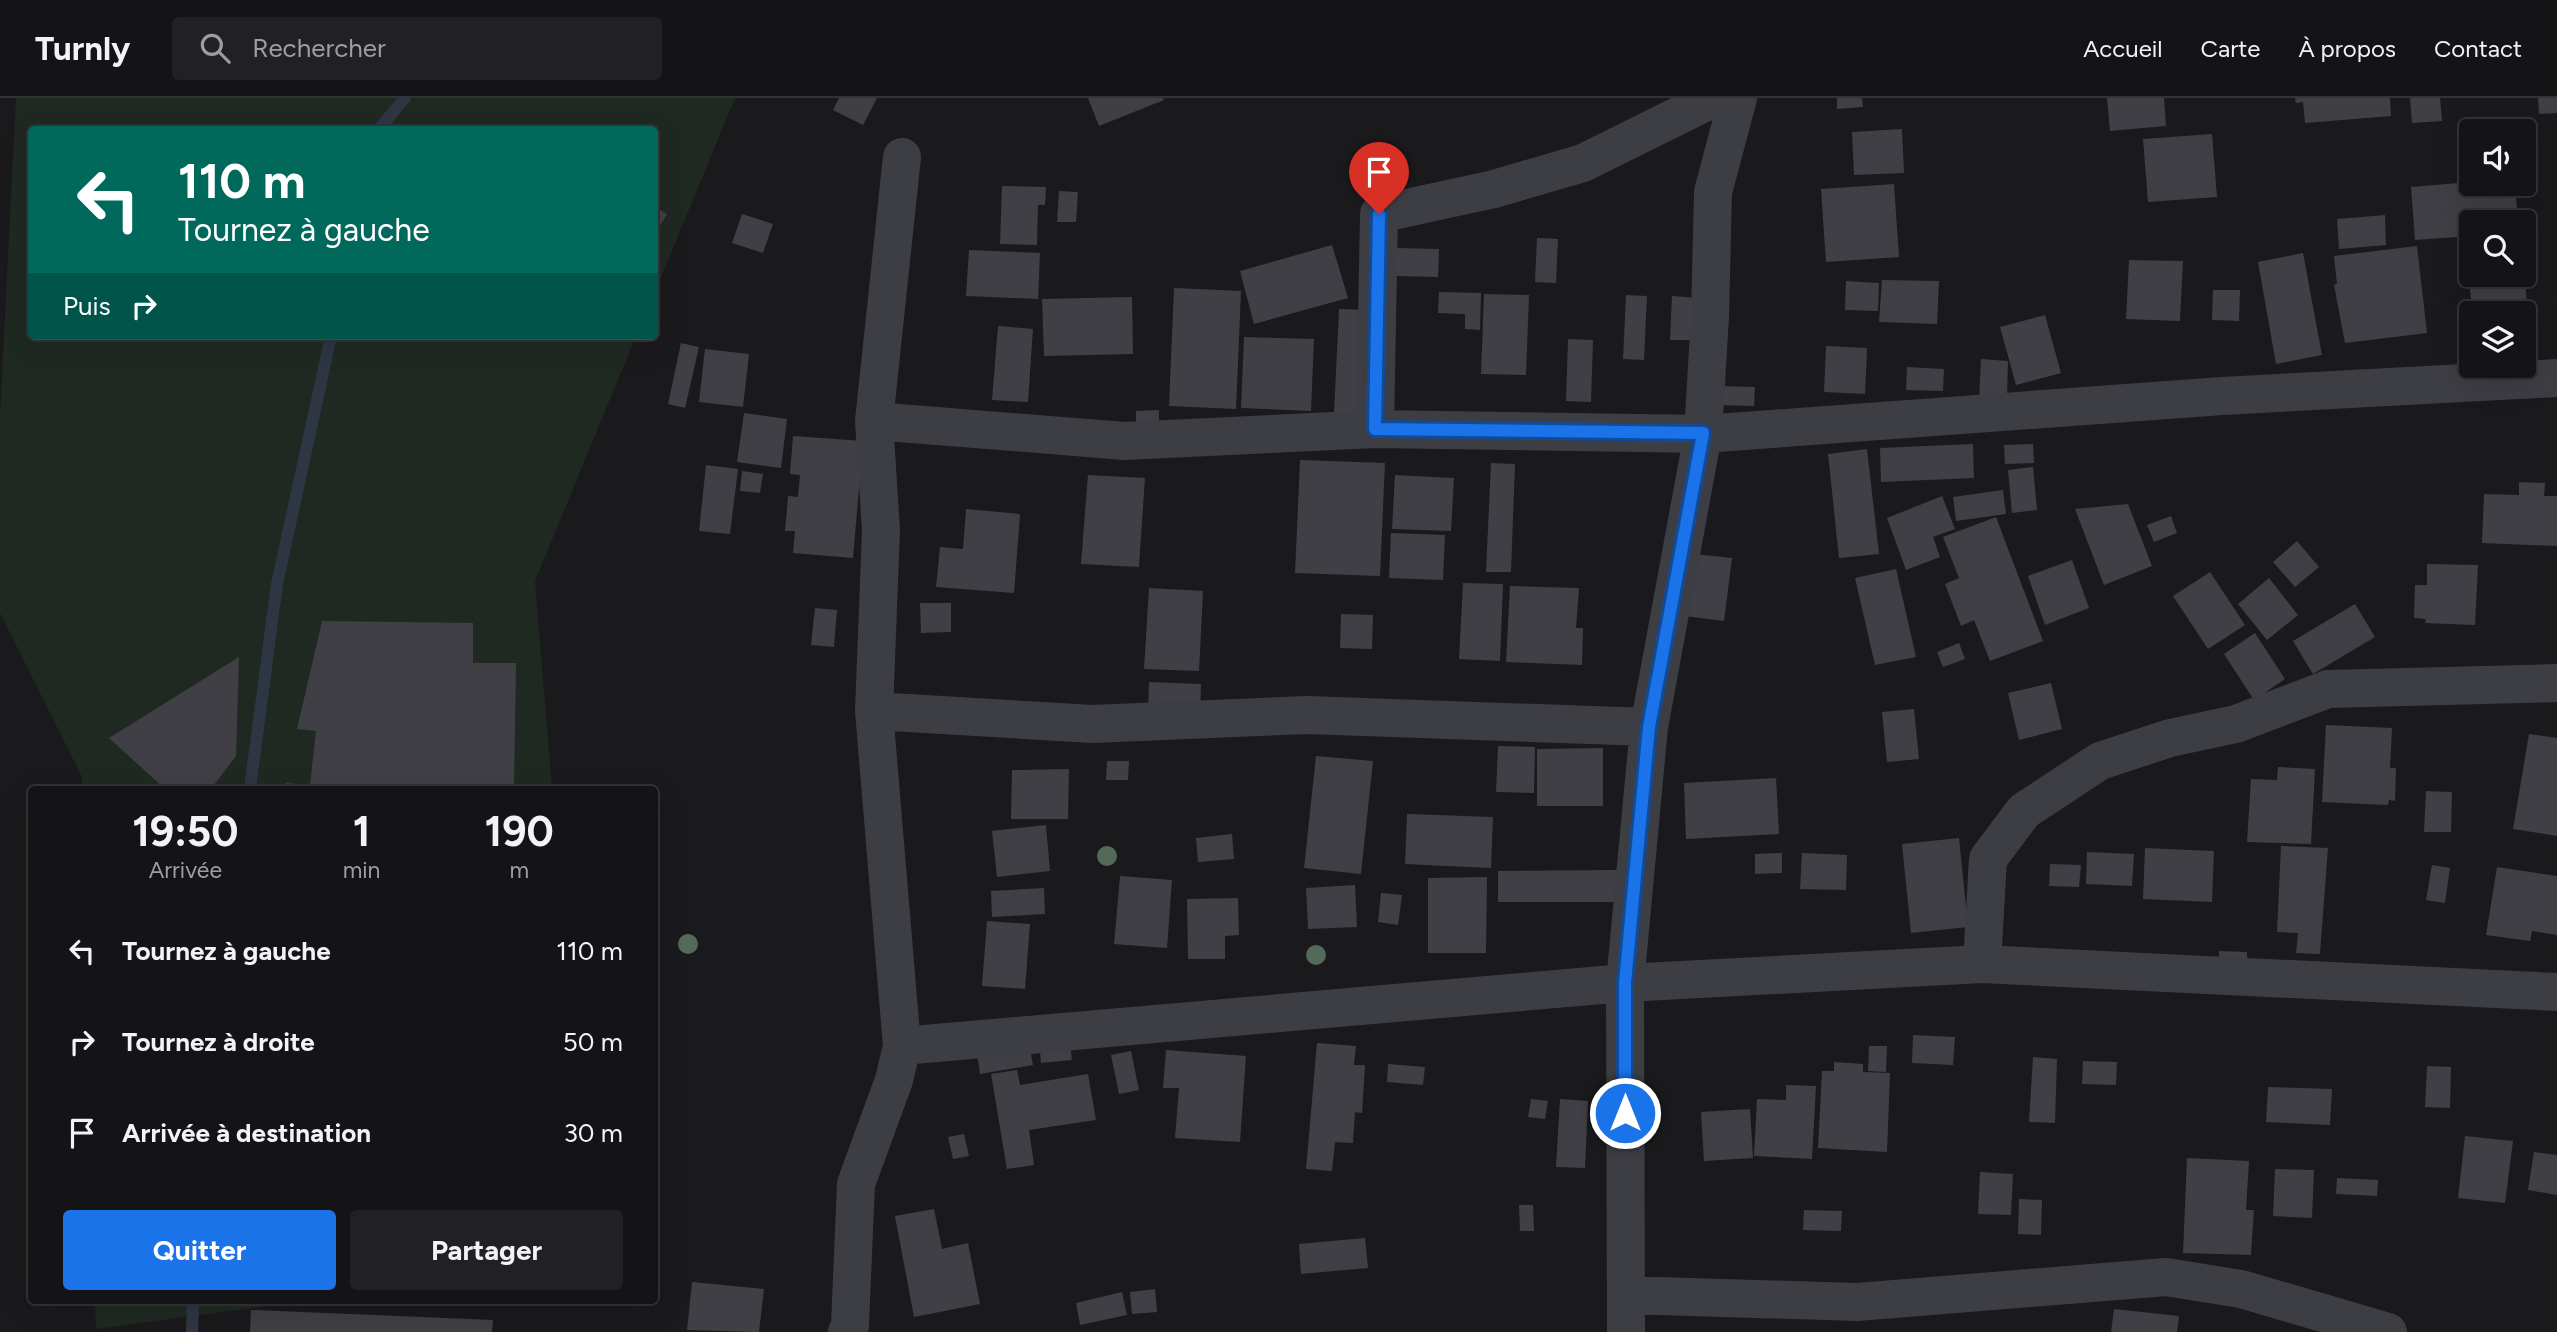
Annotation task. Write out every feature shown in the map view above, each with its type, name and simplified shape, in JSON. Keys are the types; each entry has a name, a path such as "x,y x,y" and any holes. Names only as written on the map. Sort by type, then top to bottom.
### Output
{"street":[{"path":"1375,429 1379,214 1494,189 1583,163 1714,98"},
{"path":"1738,98 1713,192 1710,316 1703,433 1649,727 1625,983 1626,1314 1857,1302 2166,1277 2241,1289 2388,1332"},
{"path":"847,1332 850,1325 856,1184 894,1080 902,1046 874,711 881,530 874,421 902,157"},
{"path":"874,421 1125,441 1375,429 1703,433 2222,396 2557,378"},
{"path":"1982,964 1989,859 2024,810 2100,761 2170,738 2236,724 2328,689 2557,683"},
{"path":"874,711 1092,724 1307,715 1649,727"},
{"path":"902,1046 1625,983 1982,964 2557,992"}],"shaded area":[{"path":"16,98 735,98 658,285 658,126 28,126 28,340 634,340 535,581 552,786 82,786 82,777 0,613 0,415"},
{"path":"95,1304 282,1304 96,1329"}],"building":[{"path":"839,98 877,98 863,125 833,110"},
{"path":"1088,98 1163,98 1164,100 1099,126"},
{"path":"1837,98 1862,98 1863,107 1837,109"},
{"path":"2107,98 2164,98 2166,126 2110,131"},
{"path":"2295,98 2390,98 2391,116 2305,123 2303,102 2296,103"},
{"path":"2410,98 2440,98 2442,121 2412,123"},
{"path":"2538,98 2557,98 2557,113 2539,114"},
{"path":"1902,129 1904,173 1854,175 1852,132"},
{"path":"2212,134 2217,197 2148,202 2143,139"},
{"path":"2459,183 2459,196 2516,196 2517,210 2459,210 2459,237 2415,240 2411,187"},
{"path":"1894,184 1899,257 1826,262 1821,189"},
{"path":"1002,186 1046,187 1045,205 1038,205 1037,245 1000,244"},
{"path":"1059,191 1078,192 1076,222 1057,222"},
{"path":"658,208 667,214 658,229"},
{"path":"742,214 773,224 763,253 732,243"},
{"path":"2385,215 2386,245 2339,249 2337,219"},
{"path":"1537,238 1558,239 1556,283 1535,282"},
{"path":"1332,245 1348,298 1254,324 1240,271"},
{"path":"2417,246 2427,333 2345,343 2334,285 2337,284 2334,256"},
{"path":"1396,248 1439,249 1438,277 1395,276"},
{"path":"969,250 1040,253 1038,299 966,296"},
{"path":"2303,253 2322,355 2276,364 2258,262"},
{"path":"2129,260 2183,261 2180,321 2126,319"},
{"path":"1882,280 1939,281 1937,324 1879,322"},
{"path":"1846,281 1879,283 1878,311 1845,310"},
{"path":"2470,287 2526,287 2527,301 2471,301"},
{"path":"1174,288 1241,291 1236,409 1169,406"},
{"path":"2213,290 2240,290 2239,321 2212,320"},
{"path":"1439,292 1481,293 1480,330 1465,329 1465,314 1438,313"},
{"path":"1484,294 1529,295 1526,375 1481,374"},
{"path":"1626,295 1647,296 1644,360 1623,359"},
{"path":"1672,296 1698,298 1696,340 1670,340"},
{"path":"1132,297 1133,354 1044,356 1042,299"},
{"path":"1339,309 1368,310 1363,414 1334,413"},
{"path":"2045,315 2061,373 2016,385 2000,327"},
{"path":"998,326 1033,329 1028,402 992,400"},
{"path":"1244,337 1314,339 1311,411 1241,408"},
{"path":"1568,339 1593,340 1591,402 1566,401"},
{"path":"681,343 699,347 685,408 668,404"},
{"path":"1826,346 1867,348 1865,394 1824,392"},
{"path":"705,349 749,354 743,407 699,402"},
{"path":"1981,359 2008,361 2007,400 1979,400"},
{"path":"1907,367 1944,369 1943,391 1906,390"},
{"path":"1717,386 1755,387 1754,406 1716,405"},
{"path":"1159,410 1159,428 1136,429 1136,411"},
{"path":"744,413 787,419 781,468 737,462"},
{"path":"793,436 863,441 853,558 793,553 795,531 785,531 788,496 798,497 800,475 790,474"},
{"path":"1973,444 1974,478 1881,482 1880,448"},
{"path":"2033,444 2034,463 2005,464 2004,445"},
{"path":"1867,449 1879,554 1839,558 1828,454"},
{"path":"1300,460 1385,463 1380,576 1295,573"},
{"path":"1491,463 1515,464 1511,572 1486,572"},
{"path":"706,465 738,469 730,534 699,531"},
{"path":"2033,467 2037,510 2012,513 2008,470"},
{"path":"742,471 763,474 760,493 740,491"},
{"path":"1088,475 1145,478 1139,567 1081,564"},
{"path":"1395,475 1454,478 1451,531 1392,529"},
{"path":"2519,482 2545,483 2544,496 2557,496 2557,546 2482,543 2484,494 2519,495"},
{"path":"2003,490 2006,514 1956,521 1953,497"},
{"path":"1942,496 1955,529 1933,537 1940,557 1906,570 1887,518"},
{"path":"2128,504 2152,566 2104,585 2075,509"},
{"path":"966,509 1020,514 1014,593 936,587 940,547 963,549"},
{"path":"2171,516 2177,533 2154,542 2147,525"},
{"path":"1996,517 2043,641 1990,661 1974,620 1961,626 1945,584 1959,578 1943,537"},
{"path":"1391,533 1445,535 1443,580 1389,578"},
{"path":"2297,541 2319,567 2295,587 2273,562"},
{"path":"1685,553 1732,558 1724,621 1677,615"},
{"path":"2072,560 2089,608 2045,625 2028,576"},
{"path":"2427,564 2478,565 2475,625 2425,623 2426,619 2414,618 2415,585 2427,585"},
{"path":"1896,569 1916,657 1875,665 1855,578"},
{"path":"2210,572 2245,625 2208,649 2173,596"},
{"path":"2269,578 2298,615 2267,640 2238,604"},
{"path":"1463,583 1503,584 1500,661 1459,659"},
{"path":"1510,586 1579,588 1576,628 1583,628 1582,665 1506,662"},
{"path":"1149,588 1203,591 1199,671 1144,669"},
{"path":"920,603 951,603 951,632 921,633"},
{"path":"2355,604 2375,637 2313,674 2293,641"},
{"path":"815,608 837,610 834,647 811,645"},
{"path":"1341,614 1373,615 1372,649 1340,648"},
{"path":"322,621 473,623 473,663 516,663 514,785 286,786 286,783 310,785 316,731 297,729"},
{"path":"2255,633 2285,679 2254,700 2224,654"},
{"path":"1959,643 1965,659 1943,667 1937,652"},
{"path":"239,657 236,756 213,786 162,786 109,738"},
{"path":"1149,682 1201,684 1200,713 1148,711"},
{"path":"2051,683 2062,729 2019,740 2008,693"},
{"path":"1914,709 1919,759 1887,762 1882,712"},
{"path":"2326,725 2392,728 2390,768 2396,768 2395,801 2389,800 2388,805 2322,802"},
{"path":"2529,734 2557,738 2557,836 2513,829"},
{"path":"1498,746 1535,747 1534,793 1496,792"},
{"path":"1603,748 1603,806 1537,806 1537,749"},
{"path":"1316,756 1373,761 1361,874 1304,868"},
{"path":"1107,761 1129,761 1128,780 1106,780"},
{"path":"2278,767 2315,769 2311,844 2247,842 2251,779 2277,780"},
{"path":"1069,769 1068,819 1011,819 1012,770"},
{"path":"1776,778 1779,834 1686,839 1684,783"},
{"path":"2426,791 2452,792 2451,832 2424,832"},
{"path":"1407,814 1493,817 1491,868 1405,864"},
{"path":"1046,825 1050,871 997,877 992,831"},
{"path":"1232,834 1234,859 1198,862 1196,838"},
{"path":"1959,838 1968,927 1911,933 1902,844"},
{"path":"2281,846 2328,848 2320,954 2296,953 2298,933 2277,932"},
{"path":"2145,848 2214,851 2212,902 2143,899"},
{"path":"2087,852 2134,854 2132,886 2086,884"},
{"path":"1782,853 1782,873 1755,874 1755,854"},
{"path":"1802,853 1847,855 1846,890 1800,889"},
{"path":"2050,864 2081,865 2079,887 2049,886"},
{"path":"2432,865 2450,868 2445,903 2426,900"},
{"path":"2497,867 2557,876 2557,935 2532,931 2530,941 2486,935"},
{"path":"1619,870 1619,902 1498,902 1498,871"},
{"path":"1120,876 1172,880 1167,948 1114,944"},
{"path":"1487,877 1486,953 1428,953 1428,878"},
{"path":"1355,885 1357,927 1308,929 1306,888"},
{"path":"1044,888 1045,914 992,917 991,891"},
{"path":"1381,893 1402,895 1398,925 1378,922"},
{"path":"1238,898 1239,935 1225,936 1225,959 1188,959 1187,899"},
{"path":"987,921 1030,924 1025,989 982,986"},
{"path":"2219,951 2247,952 2247,973 2219,972"},
{"path":"1913,1035 1955,1037 1953,1065 1912,1063"},
{"path":"1069,1038 1072,1060 1041,1063 1039,1041"},
{"path":"1317,1043 1356,1046 1354,1065 1365,1065 1362,1113 1355,1112 1353,1143 1335,1142 1332,1171 1306,1169"},
{"path":"1029,1044 1033,1065 980,1074 977,1053"},
{"path":"1869,1046 1887,1046 1886,1072 1868,1071"},
{"path":"1166,1050 1246,1056 1240,1142 1175,1138 1179,1088 1163,1088"},
{"path":"1131,1051 1139,1090 1119,1094 1111,1055"},
{"path":"2033,1057 2057,1059 2055,1123 2029,1122"},
{"path":"2083,1061 2117,1062 2116,1085 2082,1084"},
{"path":"1834,1062 1863,1064 1863,1072 1890,1073 1887,1152 1818,1148 1822,1071 1834,1071"},
{"path":"1388,1064 1425,1067 1423,1085 1387,1082"},
{"path":"2427,1066 2451,1067 2450,1108 2425,1107"},
{"path":"1017,1070 1020,1085 1088,1074 1096,1120 1029,1130 1034,1165 1007,1169 991,1074"},
{"path":"1786,1085 1816,1086 1812,1159 1754,1156 1757,1099 1786,1100"},
{"path":"2268,1087 2332,1089 2330,1125 2266,1122"},
{"path":"1531,1099 1548,1101 1545,1119 1528,1117"},
{"path":"1560,1099 1588,1101 1585,1168 1556,1167"},
{"path":"1750,1109 1753,1158 1704,1161 1701,1112"},
{"path":"964,1134 969,1156 953,1159 948,1137"},
{"path":"2465,1136 2513,1141 2505,1203 2458,1198"},
{"path":"2534,1152 2557,1155 2557,1195 2528,1190"},
{"path":"2187,1158 2249,1161 2246,1210 2254,1210 2251,1255 2183,1253"},
{"path":"2275,1169 2314,1170 2312,1218 2273,1216"},
{"path":"1980,1172 2013,1174 2011,1215 1978,1214"},
{"path":"2337,1178 2378,1180 2377,1196 2336,1194"},
{"path":"2019,1199 2042,1200 2041,1235 2018,1234"},
{"path":"1519,1205 1533,1205 1534,1231 1520,1231"},
{"path":"934,1209 942,1249 968,1243 980,1304 914,1317 895,1216"},
{"path":"1804,1210 1842,1211 1841,1231 1803,1230"},
{"path":"1365,1238 1368,1268 1301,1274 1299,1244"},
{"path":"692,1282 764,1289 759,1332 687,1330"},
{"path":"1155,1289 1157,1312 1132,1314 1130,1292"},
{"path":"1122,1292 1127,1315 1080,1325 1076,1303"},
{"path":"2114,1309 2179,1316 2177,1332 2111,1332"},
{"path":"251,1310 493,1320 492,1332 250,1332"}],"waterway":[{"path":"381,126 405,98"},
{"path":"250,786 277,584 330,340"},
{"path":"192,1332 193,1304"}],"route":[{"path":"1379,214 1375,429 1703,433 1649,727 1625,983 1625,1113"}]}
